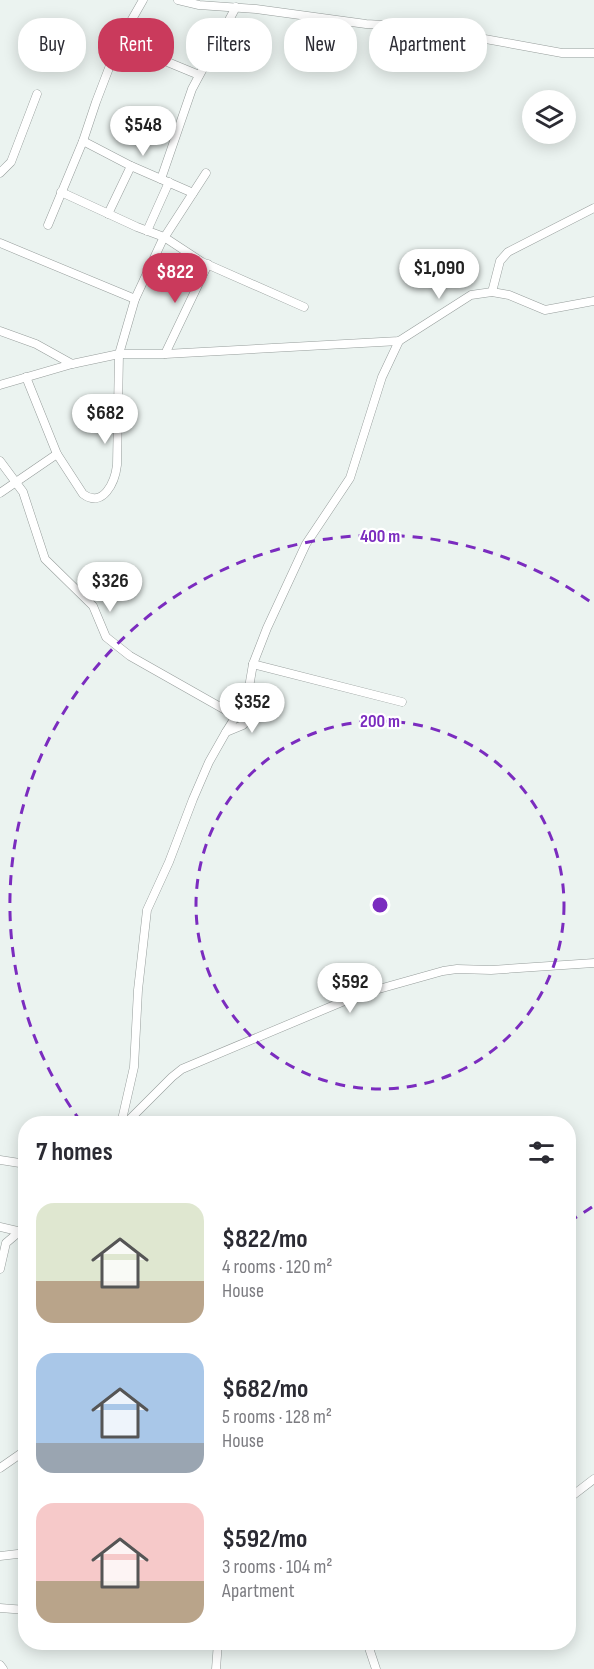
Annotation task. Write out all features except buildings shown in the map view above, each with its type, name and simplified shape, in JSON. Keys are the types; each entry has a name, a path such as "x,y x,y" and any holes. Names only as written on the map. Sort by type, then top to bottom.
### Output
{"street":[{"path":"133,18 143,0"},
{"path":"178,0 366,24 420,27 562,52 594,53"},
{"path":"147,231 165,181 192,89 236,7"},
{"path":"174,65 199,75"},
{"path":"48,225 83,141 108,72"},
{"path":"0,173 14,155 37,94"},
{"path":"83,141 131,166 193,193"},
{"path":"108,214 131,166"},
{"path":"26,377 57,454 83,494 99,498 106,494 116,473 117,465 119,354 135,299 164,237 206,173"},
{"path":"61,192 164,237 208,264 304,307"},
{"path":"492,292 500,261 508,252 594,208"},
{"path":"0,243 135,299"},
{"path":"165,354 208,264"},
{"path":"0,385 72,364 119,354 165,354 399,341 463,299 471,295 492,292 509,295 545,310 594,302"},
{"path":"0,331 36,344 72,364"},
{"path":"226,732 246,722 253,664 267,628 306,544 350,478 382,377 399,341"},
{"path":"0,493 57,454"},
{"path":"0,461 23,492 45,559 93,606 106,637 130,656 236,716"},
{"path":"253,664 402,702"},
{"path":"125,1116 134,1067 138,990 146,916 209,762 247,699"},
{"path":"131,1116 182,1069 361,994 450,970 491,970 594,963"},
{"path":"0,1160 18,1163"},
{"path":"0,1227 18,1231"},
{"path":"0,1269 4,1248 18,1236"},
{"path":"0,1468 18,1457"},
{"path":"576,1493 594,1479"},
{"path":"0,1556 18,1554"},
{"path":"0,1608 18,1609"},
{"path":"216,1669 217,1650"},
{"path":"370,1650 376,1669"},
{"path":"0,1665 3,1669"}]}
